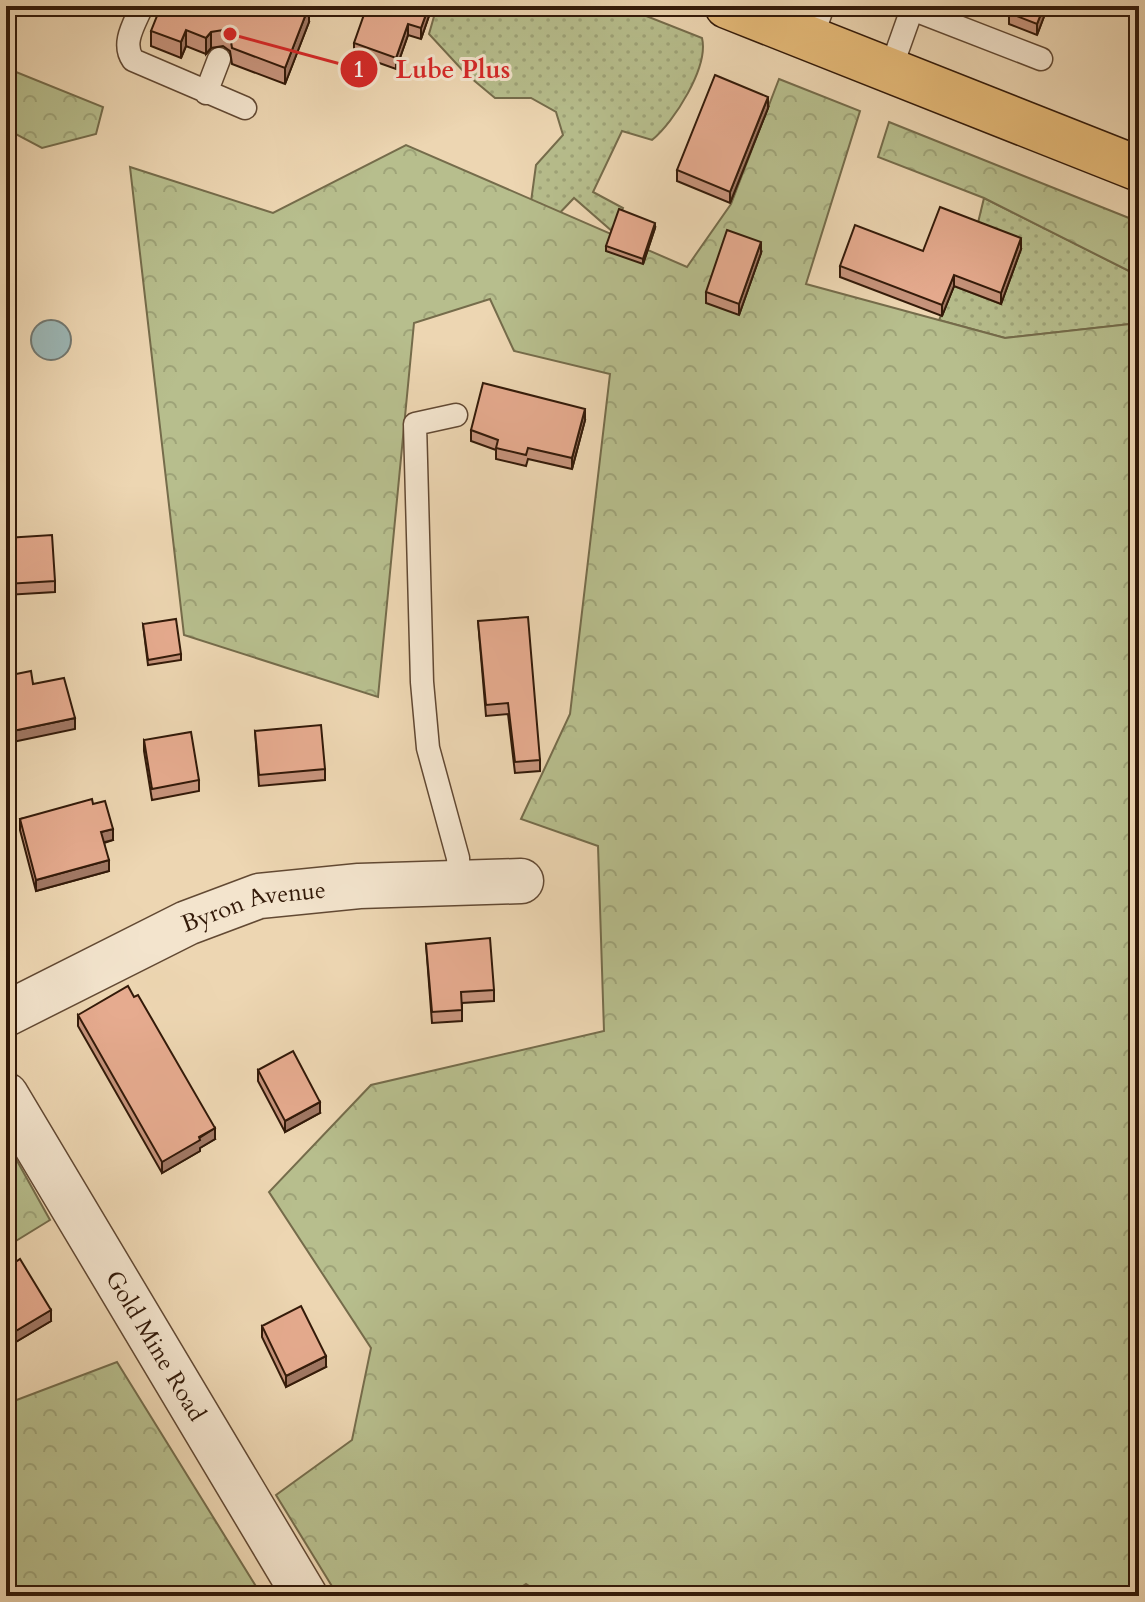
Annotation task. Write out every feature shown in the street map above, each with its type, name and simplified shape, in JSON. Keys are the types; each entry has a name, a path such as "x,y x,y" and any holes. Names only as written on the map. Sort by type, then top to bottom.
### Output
{"main road":[{"path":"727,6 817,23 890,71 1139,169"}],"street":[{"name":"Byron Avenue","path":"6,1014 187,923 259,896 359,886 521,881"},
{"name":"Gold Mine Road","path":"6,1095 305,1596"}],"lane":[{"path":"142,6 128,42 129,56 141,65 245,108"},
{"path":"890,71 908,8 1041,59"},
{"path":"206,93 219,59"},
{"path":"456,415 415,424 422,682 428,748 458,858 459,882"}],"green space":[{"path":"437,6 621,6 702,38 703,50 695,78 670,121 652,140 622,131 593,192 623,208 613,232 574,198 553,220 530,209 536,165 563,135 556,112 531,98 495,98 465,73 429,34"},
{"path":"6,34 11,70 103,107 96,134 42,148 6,129"},
{"path":"779,79 860,111 806,284 1005,338 1139,323 1139,1596 544,1596 526,1584 508,1596 338,1596 276,1495 352,1440 371,1348 269,1192 371,1085 604,1031 598,846 521,819 570,714 610,374 514,351 490,299 414,323 378,697 184,635 130,167 273,213 406,145 687,267 731,204"},
{"path":"889,122 1139,222 1139,276 984,198 878,157"},
{"path":"984,198 1139,276 1139,323 1005,338 939,320 954,286 1001,304 976,231"},
{"path":"6,1141 50,1220 6,1247"},
{"path":"117,1362 262,1596 6,1596 6,1404"}],"water":[{"path":"51,320 65,326 71,340 65,354 51,360 37,354 31,340 37,326"}],"building":[{"path":"161,6 309,6 285,68 232,48 230,35 223,30 211,32 206,38 186,30 181,42 151,31"},
{"path":"367,6 429,6 421,28 408,24 396,58 354,43"},
{"path":"1012,6 1044,6 1037,24 1009,13"},
{"path":"715,75 768,97 730,192 677,170"},
{"path":"940,207 1021,238 1001,293 954,275 942,305 840,266 855,225 923,251"},
{"path":"619,209 655,223 643,259 606,246"},
{"path":"727,230 761,242 739,304 706,292"},
{"path":"483,383 585,409 572,458 528,448 526,455 496,448 498,440 471,430"},
{"path":"52,535 55,581 6,584 6,538"},
{"path":"528,617 540,760 515,762 508,703 486,705 478,621"},
{"path":"176,619 181,654 148,660 143,624"},
{"path":"31,671 33,684 64,678 75,718 8,732 6,676"},
{"path":"321,725 325,769 259,775 255,731"},
{"path":"191,732 199,780 152,789 144,740"},
{"path":"92,799 93,804 105,801 113,829 101,832 109,860 36,880 20,819"},
{"path":"490,938 494,990 461,992 462,1010 432,1012 426,944"},
{"path":"128,986 134,997 138,995 215,1128 162,1162 78,1015"},
{"path":"293,1051 320,1102 285,1121 258,1070"},
{"path":"9,1254 14,1263 20,1259 51,1310 9,1335 6,1330 6,1256"},
{"path":"301,1306 326,1356 286,1376 262,1326"}],"place":[{"name":"Lube Plus","path":"230,34"}]}
